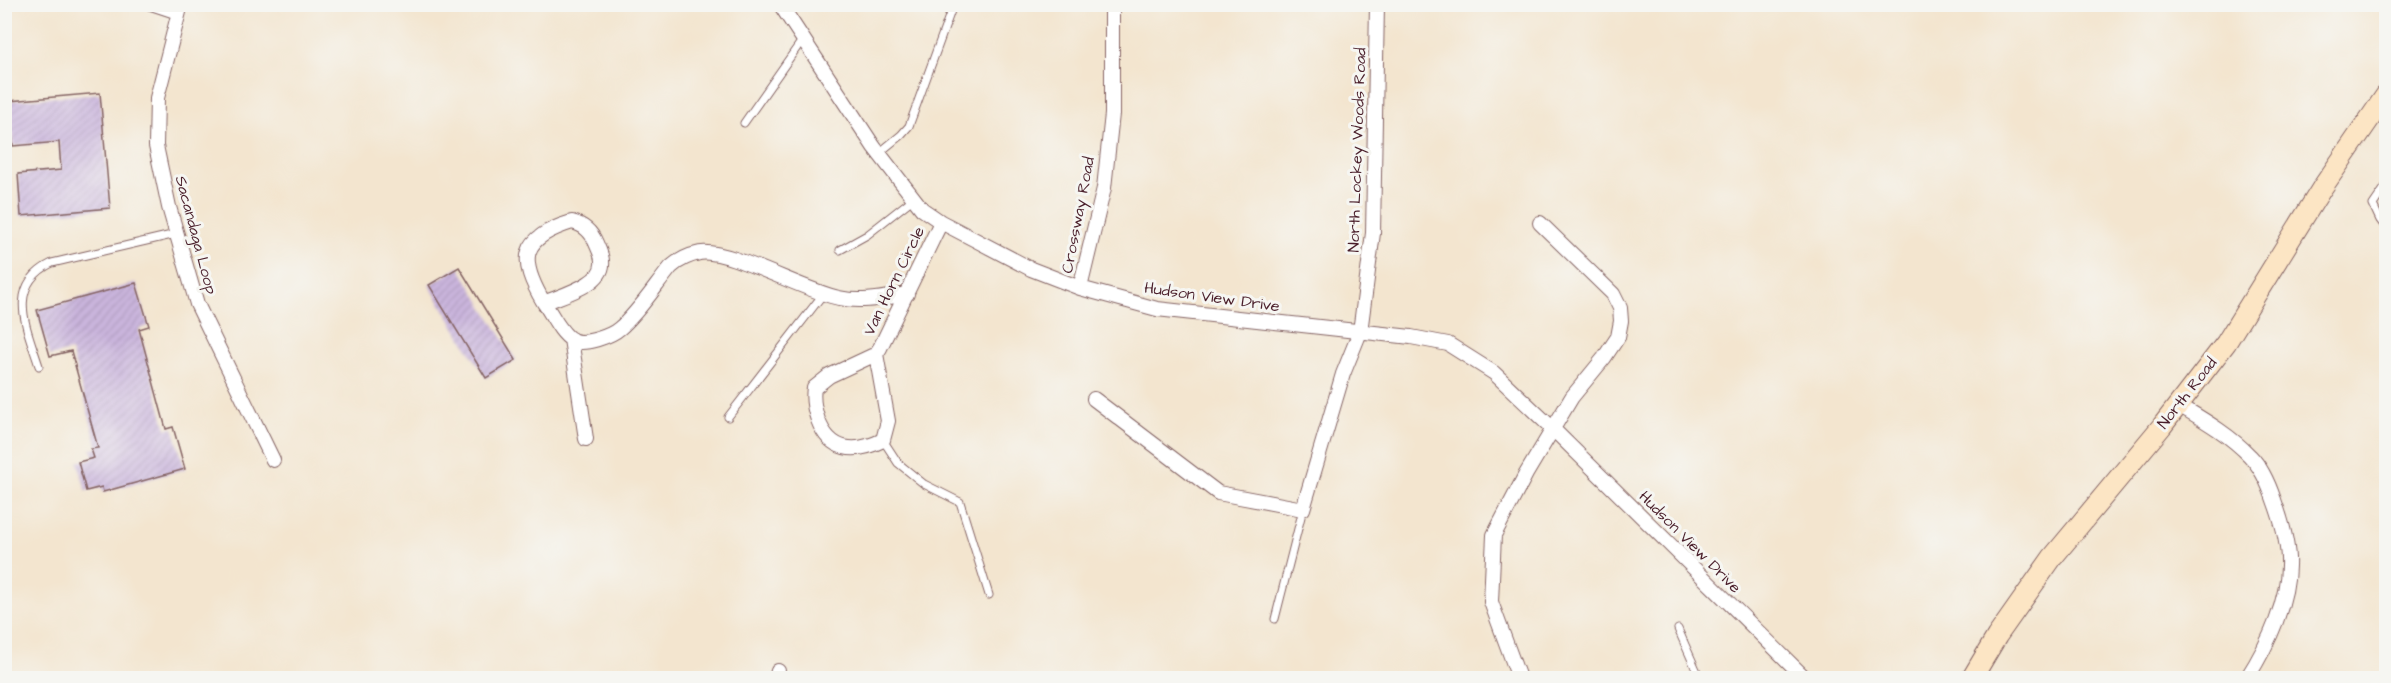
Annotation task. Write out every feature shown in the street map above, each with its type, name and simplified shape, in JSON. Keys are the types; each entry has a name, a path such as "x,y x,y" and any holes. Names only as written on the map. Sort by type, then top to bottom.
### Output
{"main road":[{"name":"North Road","path":"1972,678 1997,636 2052,558 2179,405 2226,343 2322,188 2386,95"}],"street":[{"name":"Hudson View Drive","path":"780,4 879,153 922,209 941,222 1031,269 1080,288 1157,309 1420,338 1448,344 1494,373 1804,678"},
{"name":"Crossway Road","path":"1080,288 1104,188 1112,114 1112,4"},
{"name":"North Lockey Woods Road","path":"1303,509 1343,374 1360,332 1373,233 1377,4"},
{"name":"Sacandaga Loop","path":"180,10 157,98 156,146 176,234 197,304 273,460"},
{"path":"544,303 595,281 601,270 602,261 593,235 582,225 572,222 550,229 528,249 526,257 531,281 544,303 563,331 571,339 580,342 590,342 619,329 671,267 680,260 701,252 725,257 837,298 863,302 907,294"},
{"name":"Van Horn Circle","path":"876,354 888,421 883,440 873,445 854,448 834,445 823,432 813,406 814,388 829,376 876,354 941,222"},
{"path":"1519,678 1491,602 1494,535 1526,474 1572,397 1604,358 1618,336 1621,321 1620,308 1613,294 1540,223"},
{"path":"571,339 585,439"},
{"path":"1094,399 1218,493 1303,509"},
{"path":"2179,405 2227,436 2252,457 2268,482 2283,524 2288,558 2286,579 2275,626 2264,652 2247,678"}],"lane":[{"path":"143,4 180,10"},
{"path":"879,153 909,126 952,8"},
{"path":"744,123 803,39"},
{"path":"2386,186 2373,205 2386,228"},
{"path":"840,250 867,235 914,198"},
{"path":"39,366 22,313 26,291 35,274 51,262 176,234"},
{"path":"728,417 824,293"},
{"path":"883,440 898,464 924,484 960,501 989,595"},
{"path":"1275,619 1303,509"},
{"path":"1678,629 1698,678"}],"building":[{"path":"100,93 110,208 21,216 18,174 61,170 59,142 13,146 9,101"},
{"path":"459,267 516,360 486,378 429,285"},
{"path":"136,283 149,326 139,329 166,429 173,427 185,469 103,492 102,487 86,491 78,462 94,458 91,449 98,448 71,351 50,356 37,310"}]}
